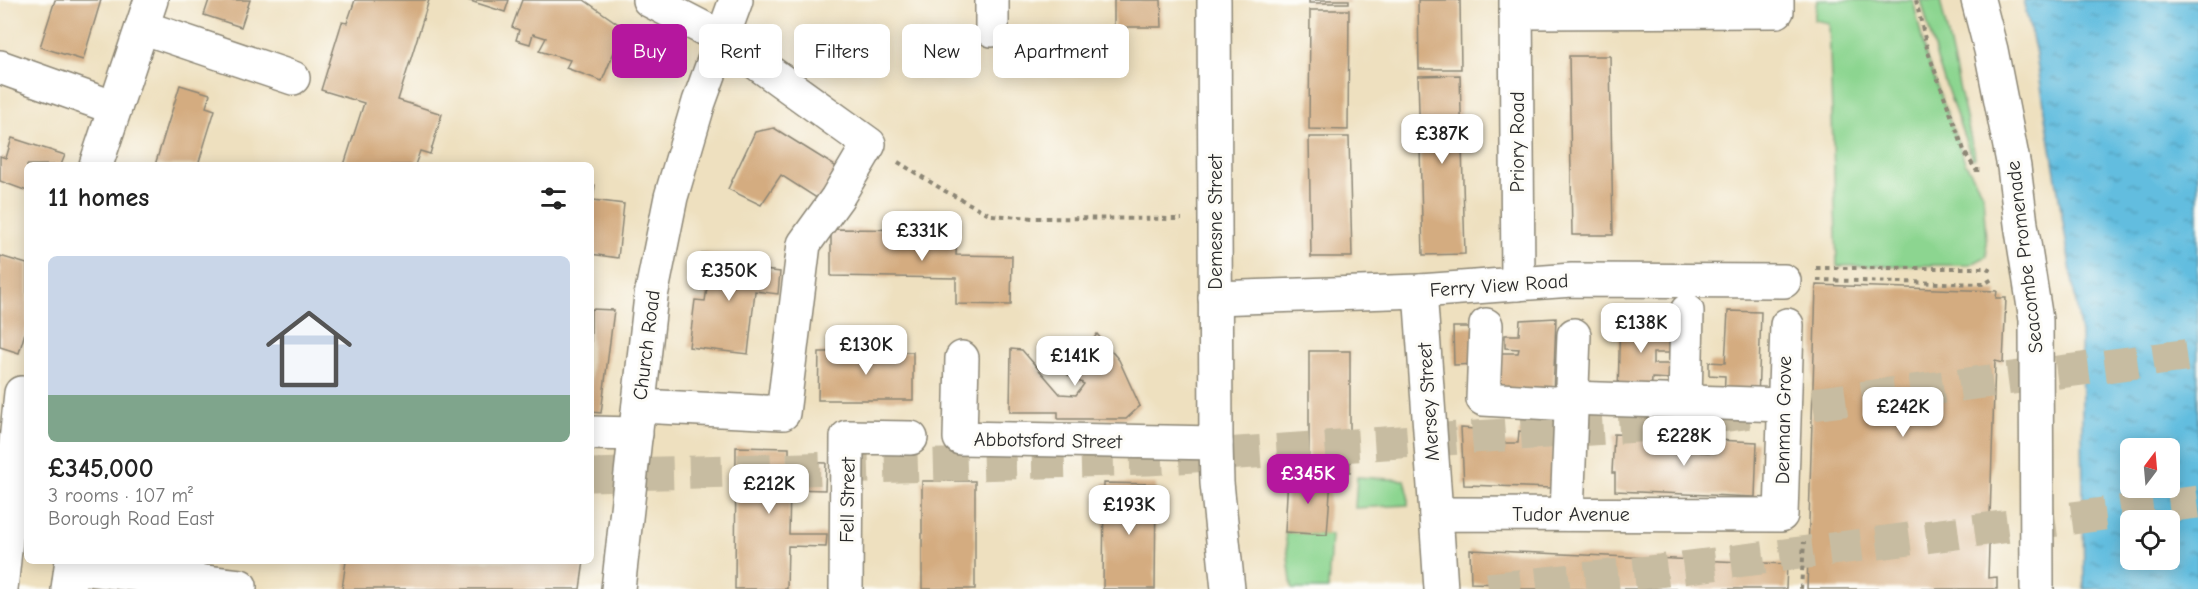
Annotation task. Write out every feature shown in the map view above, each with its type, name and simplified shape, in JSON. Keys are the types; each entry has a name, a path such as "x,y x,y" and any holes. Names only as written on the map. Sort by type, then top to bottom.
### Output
{"street":[{"path":"649,0 699,26"},
{"name":"Church Road","path":"727,24 736,0"},
{"name":"Demesne Street","path":"1214,0 1216,443 1217,483 1228,589"},
{"path":"1516,6 1777,11 1777,0"},
{"name":"Seacombe Promenade","path":"1978,0 1991,50 2014,167 2020,224 2036,320 2037,589"},
{"name":"Priory Road","path":"1516,6 1518,284"},
{"path":"97,162 146,14 293,78"},
{"path":"0,68 115,108"},
{"name":"Church Road","path":"618,589 651,296 671,197 708,78"},
{"path":"594,433 637,420 783,413 804,244 837,198 869,144 777,78"},
{"name":"Ferry View Road","path":"1215,298 1420,291 1572,280 1797,280"},
{"name":"Mersey Street","path":"1420,291 1436,514"},
{"path":"1685,402 1687,311"},
{"path":"1486,325 1483,399 1784,405"},
{"name":"Denman Grove","path":"1781,515 1787,325"},
{"path":"1567,514 1574,334"},
{"name":"Abbotsford Street","path":"962,358 960,438 1216,443"},
{"path":"1,589 16,393"},
{"name":"Fell Street","path":"846,589 848,437 911,438"},
{"path":"1436,514 1441,589"},
{"name":"Tudor Avenue","path":"1436,514 1781,515"},
{"path":"68,589 71,567 240,586 240,589"}],"path":[{"path":"1916,0 1929,52 1965,153 1976,170 2014,167"},
{"path":"869,144 945,191 991,215 1100,219 1215,218"},
{"path":"1800,268 1987,268 1999,276 1984,284 1797,280 1800,268"},
{"path":"1781,515 1805,531 1801,589"}],"green space":[{"path":"1817,0 1913,0 1926,56 1965,162 1983,194 1987,256 1970,265 1837,266 1829,23 1814,20"},
{"path":"1921,0 1940,0 1975,158 1972,159 1939,66"},
{"path":"1357,477 1405,480 1408,505 1355,508"},
{"path":"1285,532 1331,535 1328,589 1292,589"}],"water":[{"path":"2023,0 2198,0 2198,589 2084,589 2081,334 2035,49"}],"building":[{"path":"55,0 101,0 83,60 40,47"},
{"path":"209,0 250,0 241,27 204,15"},
{"path":"355,0 429,0 398,100 442,114 430,154 420,151 416,162 345,162 364,103 321,90 342,22 347,23"},
{"path":"467,0 509,0 505,12"},
{"path":"522,0 584,0 618,24 612,24 612,57 602,81 566,68 570,60 539,51 546,38 533,34 530,44 516,40 519,30 512,27"},
{"path":"1114,0 1161,0 1162,27 1129,27 1129,24 1114,24"},
{"path":"1309,0 1349,0 1349,3 1309,3"},
{"path":"1418,0 1460,0 1461,69 1419,69"},
{"path":"1310,10 1349,10 1348,130 1309,129"},
{"path":"1569,56 1610,56 1613,235 1572,235"},
{"path":"1460,75 1465,254 1423,255 1418,76"},
{"path":"180,85 210,94 206,107 215,110 199,162 156,162"},
{"path":"774,128 848,174 826,204 781,175 761,205 728,189 755,132"},
{"path":"1309,137 1349,137 1352,257 1311,257"},
{"path":"12,138 65,155 62,162 24,162 24,190 0,181 0,156 6,158"},
{"path":"594,200 624,204 618,258 594,254"},
{"path":"831,229 957,230 956,255 1012,256 1011,305 956,304 956,278 831,276"},
{"path":"702,253 757,259 756,269 780,272 778,294 755,291 748,354 689,347 695,300 705,301 708,282 698,281"},
{"path":"0,256 24,263 24,336 19,353 0,347"},
{"path":"1816,285 1997,291 1996,298 2006,298 2003,363 1995,361 1988,578 1997,577 1997,589 1807,589"},
{"path":"594,309 614,310 601,413 594,412"},
{"path":"1620,310 1654,312 1653,332 1669,332 1668,337 1677,338 1677,353 1653,353 1653,364 1672,364 1671,379 1652,378 1651,398 1618,397"},
{"path":"1728,311 1761,312 1758,401 1724,399 1725,376 1709,375 1709,362 1725,363"},
{"path":"1556,318 1553,395 1499,388 1500,353 1518,353 1519,349 1505,348 1505,335 1519,335 1520,320"},
{"path":"1453,327 1477,327 1478,364 1454,365"},
{"path":"1097,334 1119,360 1140,406 1126,419 1058,419 1058,412 1010,412 1011,349 1022,350 1060,394 1076,395 1084,384 1068,375"},
{"path":"1309,351 1350,351 1350,472 1309,472"},
{"path":"819,352 913,352 913,400 818,400"},
{"path":"1461,428 1501,431 1501,443 1518,443 1519,431 1554,433 1552,488 1464,485"},
{"path":"1614,434 1653,436 1653,451 1668,452 1669,435 1685,435 1685,438 1701,439 1701,452 1716,453 1717,440 1757,442 1755,497 1615,491 1615,473 1612,473"},
{"path":"736,447 789,448 789,462 826,463 825,490 790,489 789,534 827,534 826,547 788,546 787,589 735,589"},
{"path":"1288,476 1331,479 1327,535 1285,532"},
{"path":"922,481 975,481 975,589 922,589"},
{"path":"1104,483 1156,484 1155,589 1103,589"},
{"path":"1470,550 1787,564 1786,589 1501,589 1501,584 1471,583"},
{"path":"346,564 584,564 580,589 342,589"}],"tunnel":[{"path":"594,475 1149,459 1651,425 2198,354"},
{"path":"1488,589 1659,571 2198,502"}]}
